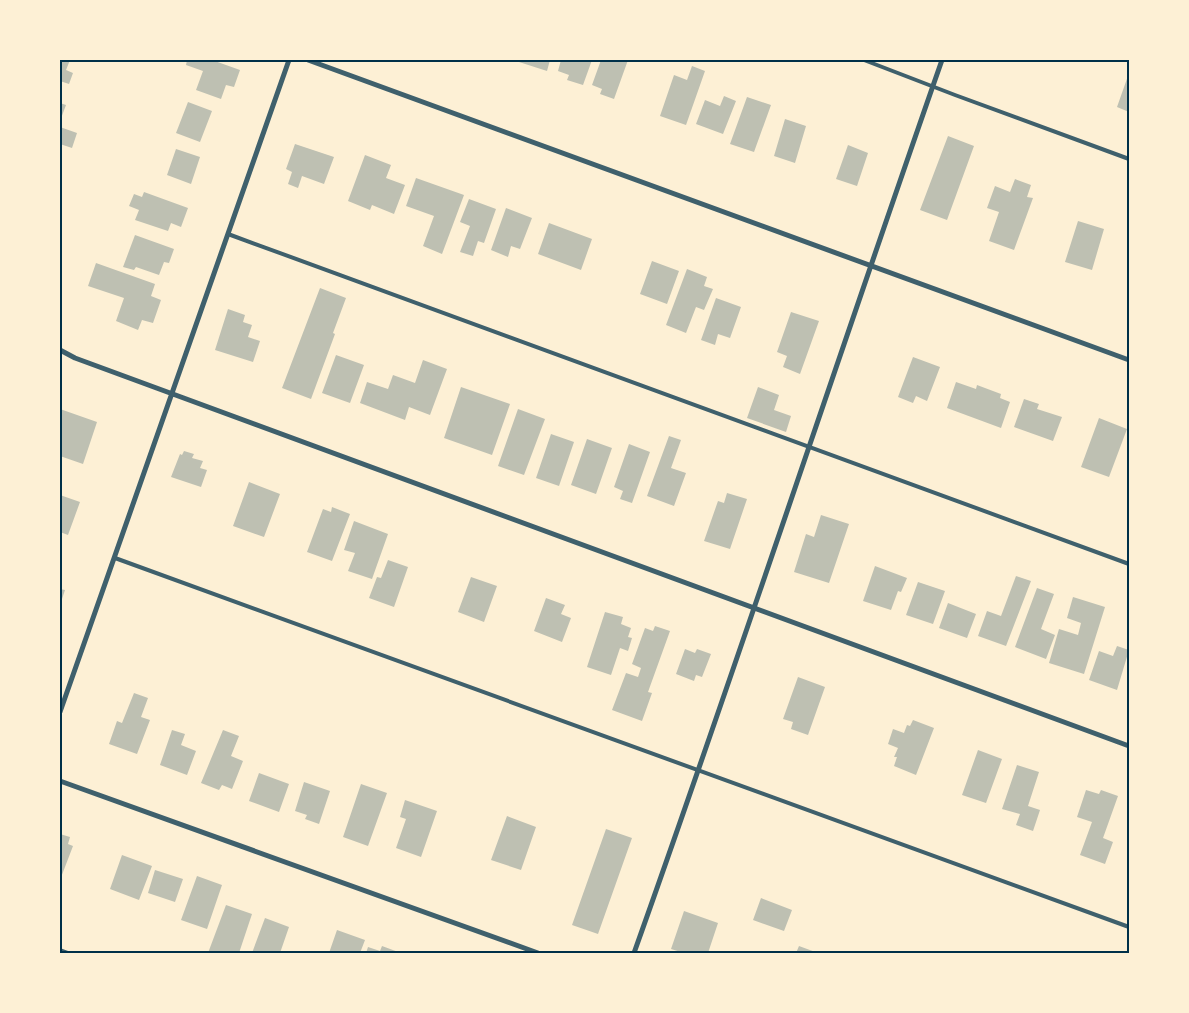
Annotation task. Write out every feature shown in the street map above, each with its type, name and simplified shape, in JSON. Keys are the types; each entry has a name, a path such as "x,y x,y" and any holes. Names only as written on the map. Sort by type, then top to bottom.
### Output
{"street":[{"path":"60,712 289,60"},
{"path":"308,60 1129,360"},
{"path":"634,953 699,770 808,445 942,60"},
{"path":"60,350 75,358 1129,746"},
{"path":"60,782 538,953"}],"lane":[{"path":"864,60 1129,159"},
{"path":"228,234 1129,564"},
{"path":"115,558 1129,927"},
{"path":"60,950 68,953"}],"building":[{"path":"60,60 70,60 66,70 73,73 69,84 60,81"},
{"path":"187,60 212,60 240,70 234,87 226,85 221,99 196,90 203,71 186,65"},
{"path":"519,60 550,60 547,71 519,62"},
{"path":"561,60 592,60 583,85 567,80 569,75 558,71"},
{"path":"601,60 628,60 614,99 600,94 602,89 592,85"},
{"path":"692,66 705,71 686,125 660,116 674,75 687,80"},
{"path":"1129,73 1129,112 1117,107"},
{"path":"724,96 736,101 723,134 696,124 705,100 720,106"},
{"path":"747,97 771,105 754,152 730,144"},
{"path":"188,102 212,111 200,142 176,133"},
{"path":"60,103 66,105 60,121"},
{"path":"785,119 806,126 795,163 774,156"},
{"path":"60,127 77,133 72,148 60,144"},
{"path":"948,136 974,146 947,220 920,210"},
{"path":"295,144 334,157 324,184 302,176 298,188 288,184 292,172 286,169"},
{"path":"848,145 868,153 857,186 836,179"},
{"path":"176,149 200,157 191,184 167,175"},
{"path":"365,155 391,165 386,178 405,185 394,214 372,205 370,210 348,201"},
{"path":"416,178 464,195 442,254 423,246 434,216 406,206"},
{"path":"1015,179 1031,185 1027,197 1033,198 1014,250 989,241 999,212 987,208 995,186 1010,192"},
{"path":"144,192 188,208 181,227 171,223 168,231 135,220 139,210 129,206 134,194 142,197"},
{"path":"469,199 496,209 484,243 478,241 473,256 460,252 470,226 460,222"},
{"path":"506,208 532,218 520,249 511,246 508,257 491,250"},
{"path":"1078,221 1104,229 1092,270 1065,262"},
{"path":"549,223 592,239 581,270 538,254"},
{"path":"135,235 174,249 169,263 164,262 159,275 136,267 134,270 123,267"},
{"path":"652,261 679,271 667,304 640,294"},
{"path":"96,263 155,284 151,296 161,300 153,323 142,320 138,330 116,321 124,298 88,286"},
{"path":"687,269 707,277 704,286 713,289 704,310 696,307 686,333 666,325"},
{"path":"320,288 346,298 311,399 282,388"},
{"path":"716,298 741,307 730,338 718,334 715,345 701,340"},
{"path":"228,309 245,315 243,322 252,325 248,337 260,341 253,362 215,350"},
{"path":"791,312 819,321 800,374 783,367 787,356 777,352"},
{"path":"336,355 364,365 350,403 322,393"},
{"path":"913,357 940,367 927,401 916,396 913,403 898,397"},
{"path":"423,360 447,369 430,415 409,407 405,420 360,403 367,382 388,389 393,375 415,383"},
{"path":"956,382 976,389 977,385 1001,394 1000,398 1010,402 1001,428 947,408"},
{"path":"461,387 510,404 492,455 444,438"},
{"path":"758,387 779,395 774,410 791,416 786,432 747,418"},
{"path":"1024,399 1039,404 1037,409 1062,417 1053,441 1014,427"},
{"path":"60,409 97,422 83,464 60,456"},
{"path":"518,409 545,419 524,475 498,466"},
{"path":"1099,418 1127,429 1109,477 1081,467"},
{"path":"551,434 574,442 559,486 536,478"},
{"path":"669,436 681,440 671,468 686,473 674,506 647,496"},
{"path":"587,439 612,448 596,494 571,485"},
{"path":"629,444 650,452 632,503 620,499 623,491 614,487"},
{"path":"184,451 194,454 192,458 203,461 200,468 207,470 201,487 171,477 180,454 182,455"},
{"path":"249,482 280,494 264,537 233,526"},
{"path":"727,493 747,499 730,549 704,541 718,501 724,503"},
{"path":"60,495 80,502 68,535 60,532"},
{"path":"332,507 350,514 332,561 307,552 323,509 331,512"},
{"path":"821,515 849,524 829,583 794,572 806,534 814,537"},
{"path":"354,521 388,534 372,579 348,571 355,553 344,550"},
{"path":"388,560 408,567 394,607 369,598 377,577 381,578"},
{"path":"875,566 907,578 901,592 898,591 891,610 863,601"},
{"path":"1016,576 1031,581 1006,646 978,636 987,611 1001,616"},
{"path":"471,577 497,586 484,622 458,612"},
{"path":"918,582 945,591 933,624 906,615"},
{"path":"1037,588 1054,594 1041,629 1055,635 1046,659 1015,647"},
{"path":"60,589 65,590 60,605"},
{"path":"1073,597 1105,607 1084,674 1049,663 1059,629 1078,635 1081,623 1067,618"},
{"path":"546,598 565,605 561,614 571,618 562,642 534,631"},
{"path":"948,603 976,614 967,638 939,628"},
{"path":"605,612 623,617 621,624 631,628 628,637 632,638 628,651 620,648 611,675 587,667"},
{"path":"655,626 670,631 648,692 652,693 642,721 612,710 626,673 638,677 641,668 632,664 645,628 653,631"},
{"path":"1117,646 1129,650 1117,690 1089,680 1099,651 1113,656"},
{"path":"685,649 695,653 697,649 711,654 702,677 696,675 694,681 676,674"},
{"path":"798,677 825,687 808,735 791,729 793,722 783,719"},
{"path":"134,693 148,698 141,717 150,720 137,754 109,744 117,721 122,723"},
{"path":"913,720 934,728 916,775 894,766 897,757 894,757 898,748 888,744 893,729 904,733 907,725 910,726"},
{"path":"172,730 185,734 181,745 196,751 187,775 160,765"},
{"path":"223,730 239,736 231,756 243,761 232,789 222,785 219,790 201,783"},
{"path":"978,750 1002,759 986,803 962,795"},
{"path":"1017,765 1039,772 1028,806 1040,810 1033,831 1016,825 1020,814 1002,809"},
{"path":"259,773 289,784 279,812 249,801"},
{"path":"304,782 330,791 319,824 305,819 307,815 295,811"},
{"path":"361,784 387,793 368,846 343,837"},
{"path":"1086,790 1099,794 1101,790 1118,796 1103,838 1113,842 1105,864 1080,855 1092,822 1077,817"},
{"path":"405,800 437,811 421,857 396,848 406,819 400,817"},
{"path":"507,816 536,827 521,870 491,860"},
{"path":"606,829 632,838 598,934 572,925"},
{"path":"60,834 70,837 68,844 73,846 60,880"},
{"path":"122,855 152,866 139,900 110,889"},
{"path":"155,870 183,879 175,902 148,893"},
{"path":"197,876 222,885 207,929 181,920"},
{"path":"761,898 792,910 784,931 753,920"},
{"path":"226,905 252,914 239,953 208,953"},
{"path":"684,911 718,923 708,953 684,953 671,949"},
{"path":"265,918 289,927 280,953 252,953"},
{"path":"337,930 365,940 360,953 329,953"},
{"path":"382,946 401,953 366,953 368,947 380,951"},
{"path":"799,946 818,953 796,953"}]}
